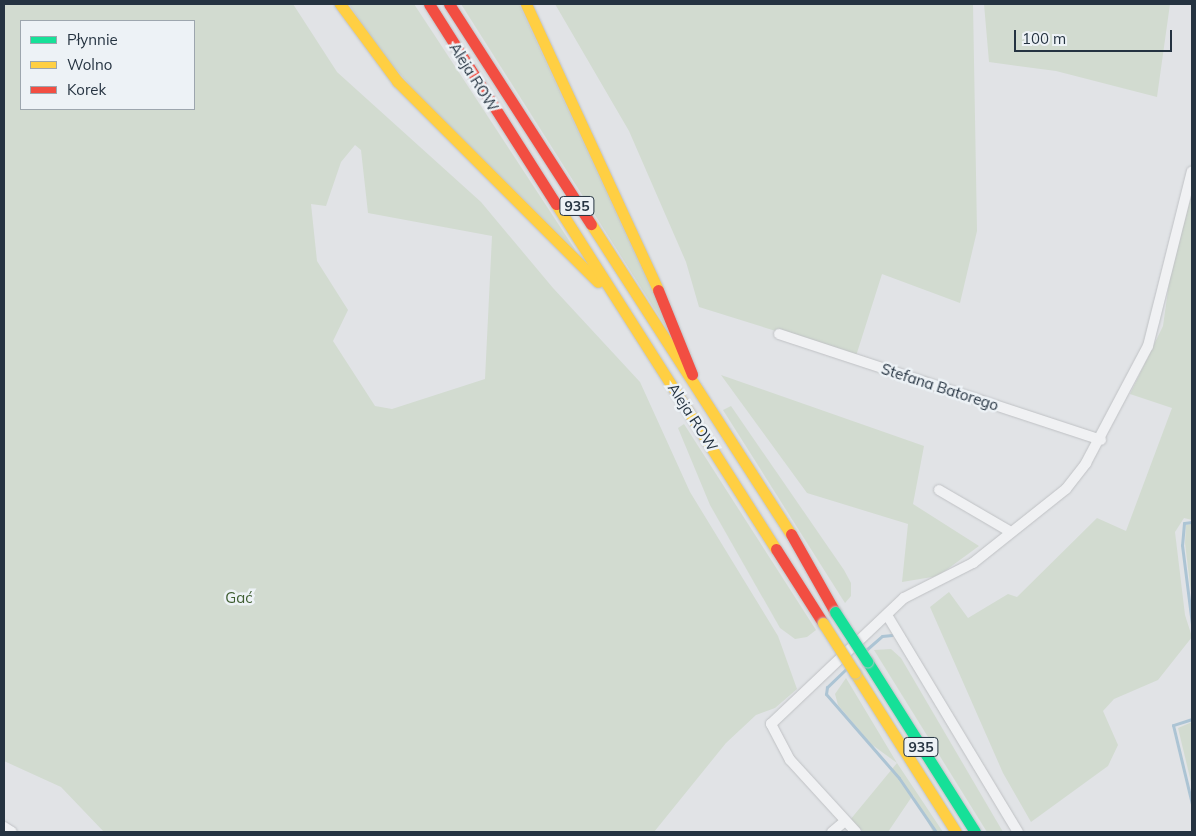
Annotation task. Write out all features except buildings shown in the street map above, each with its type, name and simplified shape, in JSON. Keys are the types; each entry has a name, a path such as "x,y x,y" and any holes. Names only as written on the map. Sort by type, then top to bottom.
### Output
{"main road":[{"path":"340,4 397,81 618,301"},
{"name":"Aleja ROW","path":"429,4 956,832"},
{"name":"Aleja ROW","path":"449,4 706,408 801,550 835,612 975,832"},
{"path":"526,4 649,267 706,408"}],"street":[{"path":"856,832 844,822 790,760 771,724 904,598 973,563 1066,489 1101,440 1140,364 1162,307 1192,171"},
{"name":"Stefana Batorego","path":"779,334 1101,440"},
{"path":"939,490 1011,532"},
{"path":"887,615 1018,832"},
{"path":"832,832 844,822"},
{"path":"4,827 12,832"}],"green space":[{"name":"Gać","path":"4,4 293,4 337,72 481,202 553,288 640,382 690,492 778,636 797,689 775,708 756,715 726,743 654,832 104,832 61,787 4,761","holes":["355,145 361,150 368,213 492,236 485,379 392,409 375,406 333,341 348,310 317,261 311,204 326,206 341,162"]},
{"path":"349,4 414,4 576,251 417,93 377,48"},
{"path":"461,4 519,4 678,346"},
{"path":"555,4 973,4 977,231 960,303 882,274 856,356 699,307 686,262 629,131"},
{"path":"984,4 1170,4 1157,97 1056,71 989,62"},
{"path":"1192,193 1192,520 1184,518 1175,532 1185,615 1192,637 1158,680 1114,699 1103,711 1118,745 1108,766 1031,822 1003,773 930,607 949,592 968,618 1008,594 1017,597 1097,518 1126,531 1172,408 1130,394 1163,326 1171,269"},
{"path":"721,375 924,446 913,504 979,546 938,576 902,582 908,524 807,493"},
{"path":"731,406 844,570 851,583 851,596 845,603 723,410"},
{"path":"684,424 816,630 807,637 795,639 780,628 710,505 678,428"},
{"path":"1192,524 1192,601 1185,543 1186,525"},
{"path":"891,649 901,658 1003,832 987,832 874,650"},
{"path":"846,678 897,763 871,744 838,705 835,694"},
{"path":"1192,722 1192,786 1178,728"},
{"path":"897,763 943,832 933,832 913,795 888,832 864,832 850,820"}],"waterway":[{"path":"1192,522 1184,523 1182,545 1192,624"},
{"path":"866,650 882,636 892,635"},
{"path":"847,668 827,687 826,694 899,778 936,832"},
{"path":"1192,719 1173,725 1192,804"}],"traffic: fast":[{"path":"835,612 867,661"},
{"path":"867,661 975,832"}],"traffic: slow":[{"path":"340,4 397,81 598,282"},
{"path":"526,4 658,290"},
{"path":"556,204 776,549"},
{"path":"591,224 791,534"},
{"path":"823,623 855,673"},
{"path":"855,673 956,832"}],"traffic: jam":[{"path":"429,4 556,204"},
{"path":"449,4 591,224"},
{"path":"658,290 692,374"},
{"path":"791,534 835,612"},
{"path":"776,549 823,623"}]}
